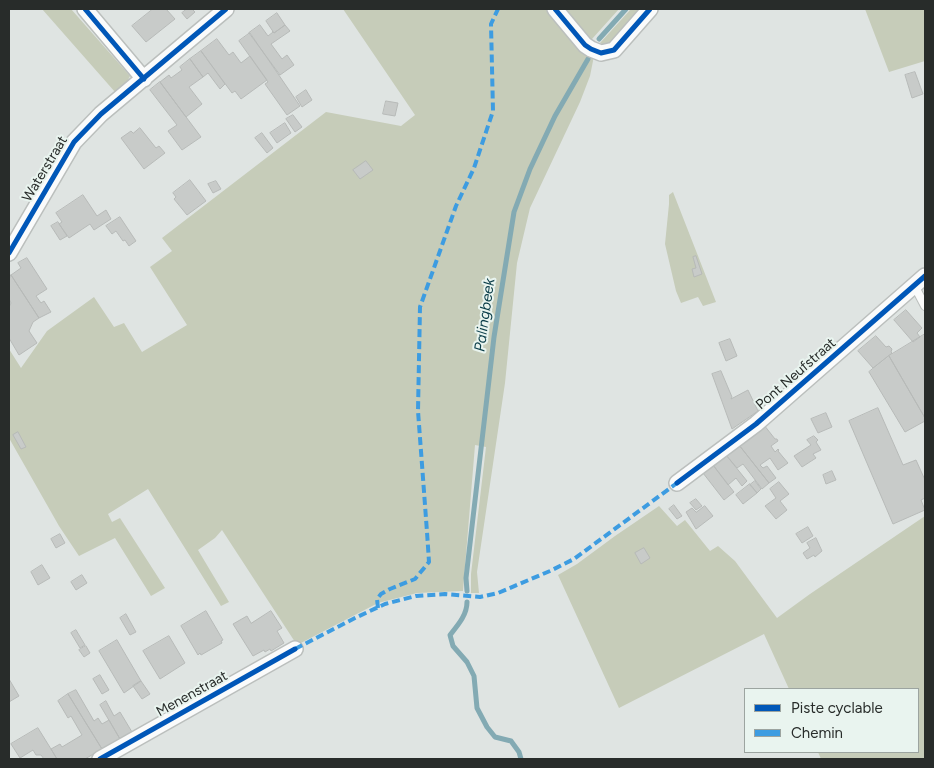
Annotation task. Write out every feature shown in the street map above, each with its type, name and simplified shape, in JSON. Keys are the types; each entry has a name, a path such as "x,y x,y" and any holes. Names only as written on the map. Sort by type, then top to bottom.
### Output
{"street":[{"path":"85,9 144,79"},
{"name":"Waterstraat","path":"9,253 74,142 101,114 226,9"},
{"path":"555,9 585,44 601,53 614,50 650,9"},
{"name":"Pont Neufstraat","path":"677,483 756,424 920,281"},
{"name":"Menenstraat","path":"100,759 295,649"}],"lane":[{"path":"920,281 925,306"}],"green space":[{"path":"42,9 71,9 130,76 126,84 115,92"},
{"path":"343,9 619,9 592,39 593,61 590,76 580,102 530,208 517,263 505,383 477,572 479,593 471,593 471,574 486,447 475,445 463,591 417,593 378,603 297,645 222,530 215,538 198,550 229,602 221,606 148,489 108,514 112,522 120,518 165,588 151,596 115,538 79,556 59,526 9,438 9,349 21,368 47,331 94,297 114,327 124,323 142,352 187,325 150,267 172,251 162,238 326,112 401,126 415,115"},
{"path":"631,9 643,9 613,42 606,46 600,43"},
{"path":"865,9 925,9 925,61 889,72"},
{"path":"673,192 716,302 703,306 698,297 681,303 676,291 665,244 669,195"},
{"path":"659,506 677,526 685,520 710,551 718,546 735,561 777,618 925,516 925,759 821,759 818,753 919,753 919,688 789,688 764,634 619,708 558,575 577,564"}],"building":[{"path":"153,9 166,9 175,19 146,42 132,26"},
{"path":"187,9 192,9 195,12 187,19 182,13"},
{"path":"277,13 285,25 274,33 266,21"},
{"path":"260,25 268,36 285,25 290,31 271,44 282,59 287,55 294,65 280,75 249,33"},
{"path":"250,33 300,106 287,115 265,84 268,82 239,41"},
{"path":"217,39 229,55 233,52 241,63 250,56 267,80 241,99 235,91 232,93 201,51"},
{"path":"201,51 225,84 220,89 208,73 203,77 190,59"},
{"path":"190,59 203,77 189,87 202,104 186,117 160,82 169,75 171,78 182,70 180,67"},
{"path":"915,72 923,94 912,98 905,75"},
{"path":"160,82 201,137 182,150 168,131 177,125 150,90"},
{"path":"306,90 312,100 302,107 296,97"},
{"path":"386,101 398,103 395,116 383,114"},
{"path":"293,115 302,127 295,132 286,119"},
{"path":"285,123 291,133 277,143 270,133"},
{"path":"140,128 156,148 159,146 165,153 144,169 121,138 131,131 133,133"},
{"path":"262,133 273,148 267,153 255,138"},
{"path":"366,161 373,170 360,179 353,170"},
{"path":"190,180 206,201 187,215 174,199 176,197 173,193"},
{"path":"216,181 221,189 213,193 208,184"},
{"path":"83,195 97,216 106,210 111,219 94,230 90,224 69,238 59,224 62,222 56,213"},
{"path":"120,217 136,241 129,246 116,231 112,234 106,226"},
{"path":"58,222 67,236 60,240 51,226"},
{"path":"696,256 702,274 694,277 692,269 696,268 693,257"},
{"path":"27,258 47,289 36,296 41,303 44,301 51,312 39,318 11,275 21,268 18,263"},
{"path":"11,275 39,318 33,322 29,331 37,343 19,355 9,338 9,307 11,303 9,299 9,280"},
{"path":"906,310 922,328 917,333 920,337 913,342 894,320"},
{"path":"925,334 925,418 889,356"},
{"path":"876,336 886,347 889,346 892,349 892,353 873,368 858,351"},
{"path":"730,339 737,356 726,361 719,343"},
{"path":"889,356 925,418 925,421 905,432 869,372"},
{"path":"721,371 732,397 731,399 748,390 758,411 732,429 712,374"},
{"path":"878,408 903,465 916,460 925,480 925,498 921,500 925,510 893,524 849,421"},
{"path":"826,413 832,427 818,433 811,419"},
{"path":"764,425 778,441 771,446 775,452 779,450 788,463 778,470 770,458 760,465 763,468 767,466 776,478 769,483 739,445"},
{"path":"18,432 26,447 21,449 13,435"},
{"path":"814,436 818,440 816,442 821,450 813,454 816,458 802,467 794,456 811,445 807,440"},
{"path":"739,445 769,483 762,489 743,464 737,468 726,455"},
{"path":"726,455 747,481 742,486 736,478 728,485 713,465"},
{"path":"713,465 734,492 724,500 703,473"},
{"path":"832,471 836,480 826,484 823,475"},
{"path":"755,481 761,489 757,493 750,485"},
{"path":"779,482 789,494 780,501 787,510 776,519 765,506 776,498 770,489"},
{"path":"750,484 757,493 743,504 736,495"},
{"path":"696,499 702,506 696,510 690,503"},
{"path":"674,505 682,516 677,519 669,509"},
{"path":"705,506 713,516 696,529 686,512 692,508 696,512"},
{"path":"808,527 813,536 802,543 796,534"},
{"path":"60,534 65,543 56,548 51,539"},
{"path":"816,538 822,551 815,557 814,555 807,559 803,553 810,548 807,543"},
{"path":"644,548 650,558 641,564 635,553"},
{"path":"42,565 50,578 38,585 31,572"},
{"path":"82,575 87,583 76,590 71,582"},
{"path":"206,611 223,640 221,641 222,643 198,655 181,626"},
{"path":"271,611 282,628 277,631 284,643 271,651 270,649 265,652 264,650 253,656 233,624 247,616 251,623"},
{"path":"126,614 136,632 130,635 120,618"},
{"path":"76,630 85,645 80,648 71,633"},
{"path":"169,636 185,663 160,679 143,651"},
{"path":"117,640 141,681 124,693 99,651"},
{"path":"86,646 90,653 84,657 79,650"},
{"path":"100,675 109,690 102,694 93,679"},
{"path":"9,679 19,696 9,702"},
{"path":"141,681 150,694 142,699 133,686"},
{"path":"76,690 94,721 98,718 102,724 109,720 120,739 102,749 68,694"},
{"path":"68,694 102,749 85,759 57,759 51,749 60,744 62,747 82,735 71,716 68,718 58,701"},
{"path":"106,701 114,716 120,712 132,732 120,739 100,705"},
{"path":"38,728 57,759 44,759 41,755 36,755 33,750 20,758 11,744"}],"waterway":[{"name":"Palingbeek","path":"599,39 626,9"},
{"name":"Palingbeek","path":"467,591 466,578 494,337 514,212 530,169 555,116 588,59"},
{"name":"Palingbeek","path":"467,602 464,616 450,635 453,646 467,662 474,676 477,708 487,727 495,737 511,741 519,752 521,759"}],"marked path":[{"path":"378,608 377,599 381,594 415,579 429,562 418,411 420,307 456,206 474,168 493,111 491,24 498,9"},
{"path":"295,649 385,604 416,596 445,594 480,597 498,593 550,571 574,559 677,483"}],"cycle path":[{"path":"85,9 144,79"},
{"path":"9,253 74,142 101,114 226,9"},
{"path":"555,9 585,45 601,53 614,50 650,9"},
{"path":"677,483 756,424 925,276"},
{"path":"100,759 295,649"}]}
